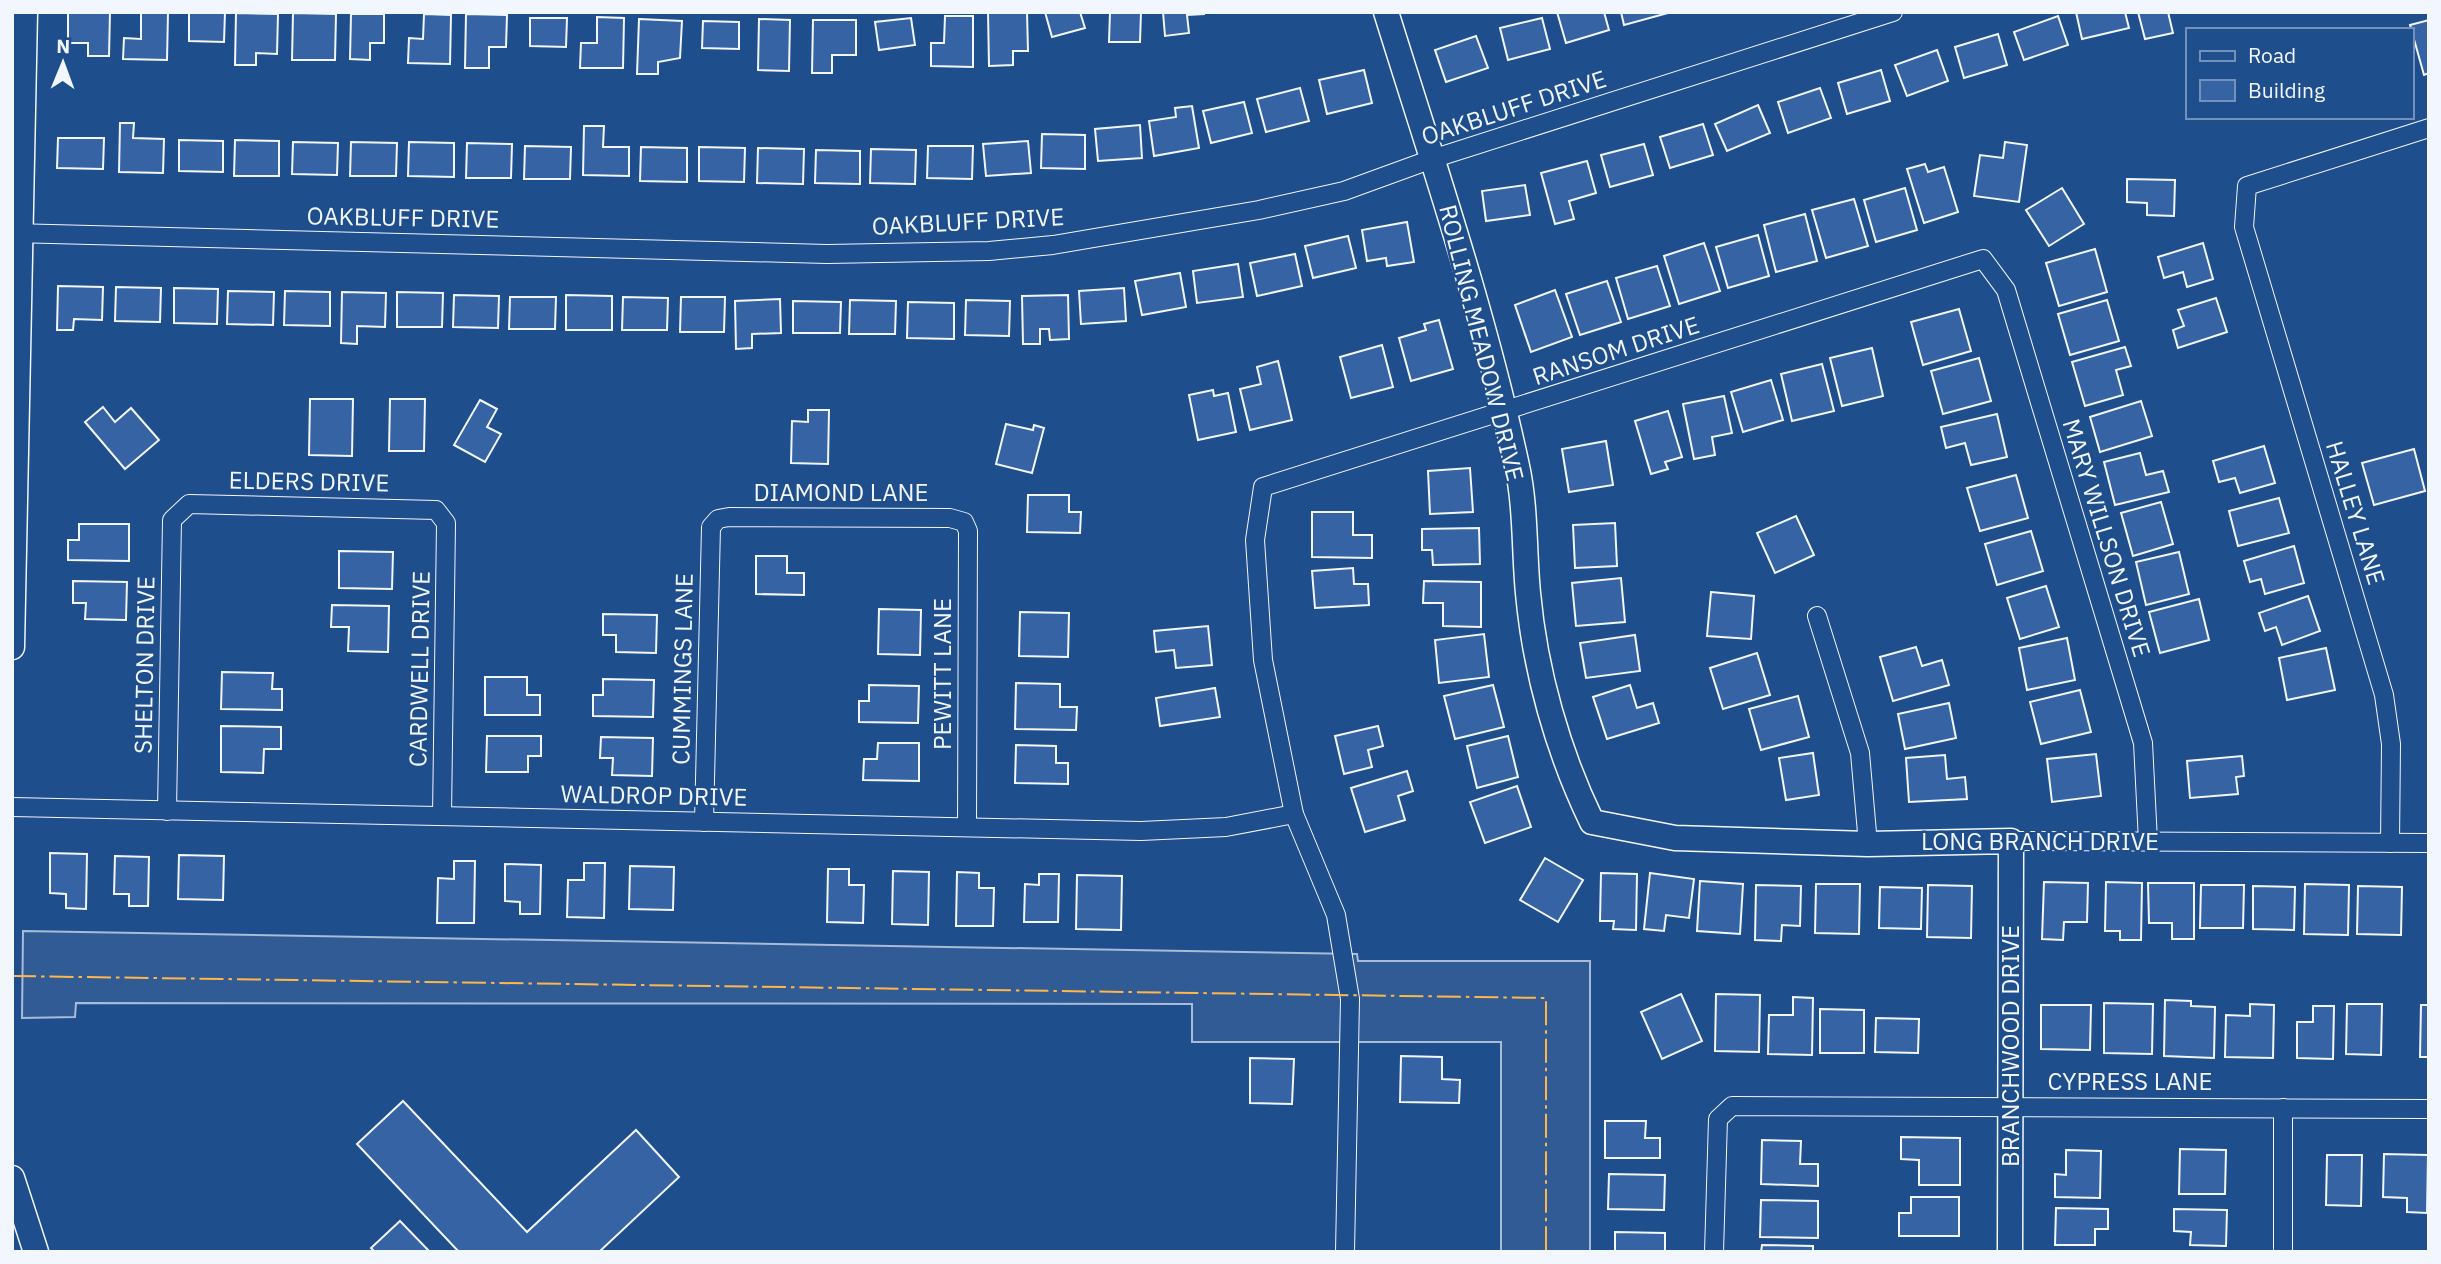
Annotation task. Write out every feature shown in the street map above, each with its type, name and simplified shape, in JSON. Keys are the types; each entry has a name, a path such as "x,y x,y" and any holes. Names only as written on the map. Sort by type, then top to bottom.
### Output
{"street":[{"path":"12,647 16,233 25,12"},
{"name":"ROLLING MEADOW DRIVE","path":"1386,12 1470,279 1518,469 1528,596 1537,656 1570,778 1592,822 1652,832"},
{"name":"OAKBLUFF DRIVE","path":"16,233 827,254 989,251 1112,236 1259,210 1344,191 1432,159 1893,12"},
{"name":"HALLEY LANE","path":"2390,843 2390,744 2384,695 2244,227 2244,203 2247,186 2429,128"},
{"name":"RANSOM DRIVE","path":"1294,814 1263,660 1255,540 1263,488 1983,259"},
{"name":"MARY WILLSON DRIVE","path":"1983,259 2006,290 2143,743 2148,842"},
{"name":"ELDERS DRIVE","path":"172,520 189,504 436,510 446,523"},
{"name":"DIAMOND LANE","path":"718,519 937,518 964,522"},
{"name":"CUMMINGS LANE","path":"704,822 711,527 718,519"},
{"name":"SHELTON DRIVE","path":"167,811 172,520"},
{"name":"PEWITT LANE","path":"964,522 968,531 967,828"},
{"name":"CARDWELL DRIVE","path":"442,816 446,523"},
{"path":"1817,616 1860,753 1868,844"},
{"name":"WALDROP DRIVE","path":"12,807 1141,831 1226,827 1294,814"},
{"path":"1294,814 1336,915 1350,999 1345,1252"},
{"name":"LONG BRANCH DRIVE","path":"1652,832 1675,838 1868,844 2011,841 2429,843"},
{"name":"BRANCHWOOD DRIVE","path":"2010,1252 2011,841"},
{"name":"CYPRESS LANE","path":"1714,1252 1718,1119 1732,1106 1860,1108 2011,1105 2429,1109"},
{"path":"2283,1108 2283,1252"},
{"path":"12,1178 36,1252"}],"shaded area":[{"path":"23,931 1357,954 1358,961 1590,961 1590,1252 1501,1252 1501,1042 1192,1042 1192,1004 76,1003 75,1017 22,1018"}],"building":[{"path":"68,12 110,12 109,56 88,56 88,43 68,43"},
{"path":"141,12 168,12 167,60 123,59 124,38 141,39"},
{"path":"189,12 225,12 224,42 189,41"},
{"path":"988,12 1027,12 1028,51 1013,51 1013,65 989,66"},
{"path":"1045,12 1080,12 1085,28 1052,37"},
{"path":"1110,12 1141,12 1140,42 1109,42"},
{"path":"1163,12 1204,14 1187,15 1189,33 1165,36"},
{"path":"1557,12 1604,12 1609,30 1566,43"},
{"path":"1621,12 1668,12 1668,13 1624,25"},
{"path":"2076,12 2125,12 2129,28 2082,39"},
{"path":"2138,12 2168,12 2173,33 2145,39"},
{"path":"236,13 278,14 277,54 256,53 256,65 235,65"},
{"path":"293,13 336,14 335,60 292,60"},
{"path":"351,14 384,14 384,43 370,43 370,60 350,59"},
{"path":"424,14 451,15 450,64 408,63 409,38 423,39"},
{"path":"466,14 507,15 506,47 489,47 489,68 465,68"},
{"path":"945,16 973,16 973,67 931,66 931,43 944,43"},
{"path":"2058,16 2068,45 2024,60 2014,32"},
{"path":"597,17 624,18 623,68 580,68 581,43 597,43"},
{"path":"530,18 567,18 566,47 530,46"},
{"path":"911,18 915,45 879,50 875,22"},
{"path":"1542,18 1550,49 1508,60 1500,28"},
{"path":"639,19 682,21 680,58 658,62 658,74 637,74"},
{"path":"759,19 790,20 789,71 758,70"},
{"path":"813,20 856,20 856,55 832,55 832,73 812,73"},
{"path":"2429,20 2429,73 2424,75 2413,28 2410,25"},
{"path":"703,21 739,22 739,49 702,48"},
{"path":"1998,34 2007,65 1964,78 1955,47"},
{"path":"1476,36 1488,68 1446,82 1435,50"},
{"path":"1937,50 1948,81 1907,96 1895,65"},
{"path":"1364,70 1372,103 1327,114 1319,80"},
{"path":"1881,70 1890,101 1847,114 1838,83"},
{"path":"1300,88 1309,121 1266,132 1257,99"},
{"path":"1820,88 1831,118 1788,133 1778,102"},
{"path":"1244,102 1252,133 1211,143 1203,111"},
{"path":"1758,105 1770,133 1727,151 1715,124"},
{"path":"1192,106 1199,148 1154,156 1149,121 1176,117 1175,108"},
{"path":"120,123 134,123 133,138 164,139 163,173 119,172"},
{"path":"1703,124 1713,155 1670,168 1660,137"},
{"path":"1140,125 1142,158 1098,161 1095,129"},
{"path":"584,126 604,126 603,147 629,147 629,176 583,175"},
{"path":"1042,134 1085,135 1085,169 1041,168"},
{"path":"58,138 104,138 103,169 57,168"},
{"path":"179,140 223,141 223,172 179,171"},
{"path":"235,140 279,141 279,176 234,176"},
{"path":"1028,141 1031,173 986,176 983,144"},
{"path":"293,142 338,143 337,175 292,174"},
{"path":"351,142 397,143 396,176 350,176"},
{"path":"409,142 454,143 454,177 408,176"},
{"path":"2005,142 2027,145 2019,202 1974,196 1980,155 2003,158"},
{"path":"467,143 512,144 511,178 466,178"},
{"path":"1644,144 1653,175 1610,187 1601,155"},
{"path":"525,146 571,147 570,179 524,179"},
{"path":"928,146 973,146 972,179 927,178"},
{"path":"641,147 687,148 687,182 640,181"},
{"path":"699,147 745,148 744,182 699,181"},
{"path":"758,148 804,149 803,184 757,183"},
{"path":"871,149 916,150 915,184 870,183"},
{"path":"816,150 860,151 860,184 815,183"},
{"path":"1587,161 1596,193 1569,201 1574,219 1555,224 1541,173"},
{"path":"1925,164 1928,172 1944,167 1958,212 1924,223 1907,169"},
{"path":"2127,179 2175,180 2174,216 2147,215 2147,203 2127,202"},
{"path":"1525,185 1530,215 1486,221 1482,191"},
{"path":"1905,188 1917,230 1876,242 1864,200"},
{"path":"2062,188 2084,224 2049,246 2026,210"},
{"path":"1854,199 1868,246 1826,258 1812,210"},
{"path":"1805,214 1817,261 1776,272 1764,225"},
{"path":"1407,222 1414,262 1387,266 1386,258 1367,261 1362,230"},
{"path":"1758,235 1769,276 1728,288 1716,247"},
{"path":"1348,236 1356,268 1313,278 1305,246"},
{"path":"1704,243 1720,291 1679,304 1664,256"},
{"path":"2203,243 2213,279 2187,287 2183,272 2164,278 2158,257"},
{"path":"2095,249 2107,292 2059,306 2046,263"},
{"path":"1295,254 1302,286 1257,296 1250,263"},
{"path":"1238,264 1243,297 1197,303 1193,271"},
{"path":"1657,266 1670,306 1628,319 1616,278"},
{"path":"1180,273 1186,307 1142,315 1135,281"},
{"path":"1607,281 1621,322 1580,335 1566,294"},
{"path":"58,286 103,287 102,320 74,319 73,330 57,330"},
{"path":"116,287 161,288 160,322 115,321"},
{"path":"174,288 218,289 217,324 174,323"},
{"path":"1124,288 1126,321 1081,324 1079,291"},
{"path":"1555,290 1572,337 1531,352 1515,305"},
{"path":"228,291 274,292 273,325 227,324"},
{"path":"285,291 330,292 330,326 284,325"},
{"path":"342,292 386,293 385,327 357,326 357,344 341,343"},
{"path":"397,292 443,293 442,327 397,327"},
{"path":"454,295 499,296 498,328 453,327"},
{"path":"566,295 612,296 612,330 566,330"},
{"path":"1068,295 1069,339 1050,340 1049,329 1040,329 1040,344 1023,344 1022,296"},
{"path":"510,297 556,297 555,329 509,329"},
{"path":"623,297 668,298 667,330 622,330"},
{"path":"681,297 725,297 724,332 680,332"},
{"path":"2216,298 2227,332 2178,348 2173,330 2184,326 2178,310"},
{"path":"780,299 781,333 752,334 752,348 736,349 735,301"},
{"path":"850,300 896,301 895,334 849,334"},
{"path":"966,300 1010,301 1009,336 965,335"},
{"path":"2107,300 2119,341 2070,355 2058,314"},
{"path":"793,301 841,302 840,333 793,333"},
{"path":"908,302 954,303 954,339 907,338"},
{"path":"1959,309 1971,351 1923,365 1911,322"},
{"path":"1439,320 1453,369 1411,381 1399,338 1426,330 1424,324"},
{"path":"1382,345 1393,387 1351,398 1340,357"},
{"path":"2125,347 2131,366 2116,370 2123,395 2085,406 2072,362"},
{"path":"1872,348 1883,396 1842,406 1830,358"},
{"path":"1979,358 1991,401 1943,414 1931,371"},
{"path":"1278,361 1292,420 1250,430 1240,389 1261,384 1257,367"},
{"path":"1822,364 1834,411 1792,421 1781,374"},
{"path":"1771,380 1783,420 1743,432 1731,392"},
{"path":"1213,390 1214,396 1228,393 1236,432 1198,440 1189,395"},
{"path":"1724,396 1732,433 1712,437 1715,455 1694,459 1683,404"},
{"path":"310,399 353,399 352,456 309,455"},
{"path":"390,399 425,399 424,451 389,451"},
{"path":"480,400 497,409 487,427 501,434 485,462 454,445"},
{"path":"2141,401 2152,436 2100,452 2090,417"},
{"path":"103,407 115,422 131,408 159,440 125,469 85,422"},
{"path":"808,410 829,410 828,464 791,463 792,421 808,422"},
{"path":"1668,411 1682,457 1665,462 1668,469 1651,474 1635,421"},
{"path":"1997,414 2007,457 1971,465 1965,443 1946,448 1941,427"},
{"path":"1006,424 1033,430 1034,425 1044,428 1032,473 996,464"},
{"path":"1606,441 1613,485 1569,492 1562,449"},
{"path":"2264,446 2275,483 2240,493 2235,478 2219,482 2213,461"},
{"path":"2414,449 2425,491 2374,505 2362,463"},
{"path":"2140,453 2146,475 2163,471 2169,492 2115,505 2104,462"},
{"path":"1470,468 1473,512 1430,514 1428,471"},
{"path":"2016,475 2028,518 1980,531 1967,488"},
{"path":"1028,495 1069,495 1069,512 1081,512 1080,533 1027,532"},
{"path":"2279,498 2289,533 2238,546 2229,511"},
{"path":"2161,502 2173,544 2133,556 2121,513"},
{"path":"1312,512 1353,512 1353,535 1372,535 1372,558 1312,557"},
{"path":"1796,516 1814,555 1775,573 1757,533"},
{"path":"1615,523 1617,566 1575,568 1573,525"},
{"path":"79,524 129,524 129,561 68,560 68,540 79,540"},
{"path":"1479,528 1480,564 1433,565 1432,550 1422,550 1422,529"},
{"path":"2031,531 2043,571 1997,585 1985,544"},
{"path":"2294,546 2304,583 2265,594 2261,579 2250,582 2244,561"},
{"path":"339,551 393,552 392,589 339,588"},
{"path":"2179,552 2189,594 2146,605 2136,562"},
{"path":"756,556 787,556 787,573 804,573 804,595 756,594"},
{"path":"1353,568 1354,584 1368,584 1369,605 1315,608 1312,571"},
{"path":"1621,578 1625,622 1576,626 1572,583"},
{"path":"73,581 127,582 126,620 85,619 86,603 73,603"},
{"path":"1424,581 1481,582 1481,627 1443,626 1443,603 1423,603"},
{"path":"2046,586 2059,627 2020,639 2007,598"},
{"path":"1711,592 1754,596 1751,639 1707,636"},
{"path":"2308,596 2320,631 2282,645 2276,627 2265,631 2259,613"},
{"path":"2199,599 2209,640 2160,653 2149,612"},
{"path":"332,605 389,606 388,652 348,651 349,627 331,627"},
{"path":"879,609 921,610 920,655 878,654"},
{"path":"1020,612 1069,613 1068,657 1019,656"},
{"path":"603,614 657,615 656,653 616,652 616,635 603,635"},
{"path":"1208,626 1212,665 1176,668 1174,650 1156,652 1154,631"},
{"path":"1484,634 1489,677 1439,683 1435,640"},
{"path":"1635,635 1640,671 1586,678 1580,643"},
{"path":"2067,638 2075,680 2027,690 2019,648"},
{"path":"1916,647 1922,666 1942,660 1949,685 1893,701 1880,657"},
{"path":"2326,648 2335,690 2287,700 2279,658"},
{"path":"1757,653 1770,695 1723,709 1710,668"},
{"path":"222,672 273,673 272,689 282,689 282,710 221,709"},
{"path":"485,677 527,677 527,695 540,695 540,715 485,715"},
{"path":"603,679 654,680 653,717 593,716 593,695 603,695"},
{"path":"1016,683 1060,684 1060,707 1077,707 1076,730 1015,729"},
{"path":"869,685 919,686 918,723 859,722 859,701 869,701"},
{"path":"1493,685 1504,727 1455,739 1444,696"},
{"path":"1630,685 1637,708 1653,703 1659,723 1607,739 1593,697"},
{"path":"1215,688 1220,717 1160,726 1156,698"},
{"path":"2080,690 2091,732 2041,744 2030,702"},
{"path":"1798,696 1809,737 1761,750 1749,709"},
{"path":"1949,703 1956,738 1905,749 1898,714"},
{"path":"221,726 281,727 281,749 264,749 263,773 221,772"},
{"path":"1378,726 1383,746 1368,750 1372,767 1344,774 1335,736"},
{"path":"487,736 541,736 541,756 528,756 528,772 486,772"},
{"path":"1508,736 1518,777 1477,788 1467,746"},
{"path":"601,737 653,738 652,776 612,775 613,758 600,758"},
{"path":"878,743 919,743 919,781 863,780 864,759 877,759"},
{"path":"1016,745 1056,746 1056,763 1068,763 1068,784 1015,783"},
{"path":"1813,753 1819,795 1786,800 1779,758"},
{"path":"2096,754 2101,796 2052,802 2047,759"},
{"path":"1945,755 1947,779 1965,777 1967,799 1909,802 1906,758"},
{"path":"2242,756 2244,776 2236,777 2238,794 2190,798 2187,761"},
{"path":"1407,771 1413,791 1398,796 1405,820 1365,832 1351,788"},
{"path":"1517,786 1531,827 1485,843 1470,802"},
{"path":"50,853 87,854 86,909 66,908 66,894 50,893"},
{"path":"179,855 224,856 223,900 178,899"},
{"path":"115,856 149,857 148,906 129,906 129,894 114,894"},
{"path":"1545,858 1583,880 1558,922 1520,900"},
{"path":"454,861 475,861 474,923 437,923 438,878 454,879"},
{"path":"584,863 605,863 604,918 567,917 568,880 584,880"},
{"path":"505,864 541,865 540,914 520,914 520,902 505,901"},
{"path":"630,866 674,867 673,910 629,909"},
{"path":"828,869 849,869 849,885 864,885 863,923 827,922"},
{"path":"893,871 929,872 928,925 892,924"},
{"path":"957,872 979,873 979,888 994,888 993,926 956,926"},
{"path":"1601,873 1637,874 1636,930 1613,929 1614,921 1600,921"},
{"path":"1650,873 1694,879 1689,918 1666,915 1664,931 1644,929"},
{"path":"1039,874 1059,874 1058,922 1024,922 1025,884 1039,885"},
{"path":"1077,875 1122,876 1121,930 1076,929"},
{"path":"1700,881 1743,884 1740,934 1697,931"},
{"path":"2044,882 2088,883 2087,922 2064,922 2063,940 2042,939"},
{"path":"2106,882 2142,883 2141,940 2120,940 2120,931 2105,931"},
{"path":"2148,883 2194,883 2194,939 2172,939 2172,923 2149,923"},
{"path":"1816,884 1860,884 1859,934 1815,933"},
{"path":"2305,884 2349,885 2348,935 2304,934"},
{"path":"1756,885 1801,886 1800,926 1782,925 1781,941 1755,940"},
{"path":"1928,885 1972,886 1971,938 1927,937"},
{"path":"2201,885 2244,885 2243,928 2200,928"},
{"path":"2253,886 2295,887 2294,930 2253,929"},
{"path":"2358,886 2402,887 2401,935 2357,934"},
{"path":"1880,887 1922,888 1921,929 1879,928"},
{"path":"1681,994 1702,1041 1662,1059 1641,1012"},
{"path":"1716,994 1760,995 1759,1052 1715,1051"},
{"path":"1793,997 1813,998 1812,1055 1768,1054 1769,1015 1793,1015"},
{"path":"2165,1000 2191,1001 2191,1006 2215,1007 2214,1058 2164,1056"},
{"path":"2104,1003 2153,1004 2152,1054 2104,1053"},
{"path":"2250,1004 2274,1005 2273,1058 2225,1057 2226,1015 2250,1016"},
{"path":"2347,1004 2382,1004 2381,1055 2346,1054"},
{"path":"2041,1005 2091,1005 2090,1050 2041,1049"},
{"path":"2421,1005 2429,1005 2429,1057 2420,1057"},
{"path":"2313,1006 2334,1006 2333,1059 2297,1058 2297,1022 2313,1022"},
{"path":"1820,1009 1864,1010 1864,1053 1820,1053"},
{"path":"1876,1018 1919,1019 1918,1053 1875,1052"},
{"path":"1401,1056 1442,1057 1442,1079 1460,1080 1459,1103 1400,1102"},
{"path":"1250,1058 1294,1059 1292,1104 1250,1103"},
{"path":"403,1101 527,1232 636,1130 679,1177 599,1252 459,1252 357,1144"},
{"path":"1605,1121 1646,1121 1645,1138 1660,1138 1660,1158 1605,1158"},
{"path":"1901,1137 1960,1138 1960,1185 1919,1185 1919,1160 1901,1159"},
{"path":"1762,1140 1801,1141 1800,1164 1818,1164 1818,1186 1761,1184"},
{"path":"2180,1149 2226,1150 2225,1194 2179,1194"},
{"path":"2066,1150 2101,1151 2100,1198 2055,1197 2055,1174 2066,1175"},
{"path":"2384,1154 2428,1155 2427,1213 2407,1212 2407,1198 2383,1197"},
{"path":"2327,1155 2362,1155 2361,1206 2326,1205"},
{"path":"1609,1174 1665,1175 1664,1210 1608,1209"},
{"path":"1911,1197 1959,1197 1959,1236 1899,1236 1899,1213 1911,1213"},
{"path":"1761,1200 1818,1201 1818,1238 1760,1237"},
{"path":"2056,1208 2108,1209 2108,1229 2095,1229 2095,1245 2055,1245"},
{"path":"2174,1209 2227,1210 2226,1246 2190,1245 2191,1232 2174,1231"},
{"path":"400,1221 430,1252 375,1252 371,1248"},
{"path":"1615,1232 1665,1233 1665,1252 1615,1252"},
{"path":"1762,1245 1813,1246 1813,1252 1761,1252"}],"power":[{"path":"12,976 1546,998 1546,1252"}]}
